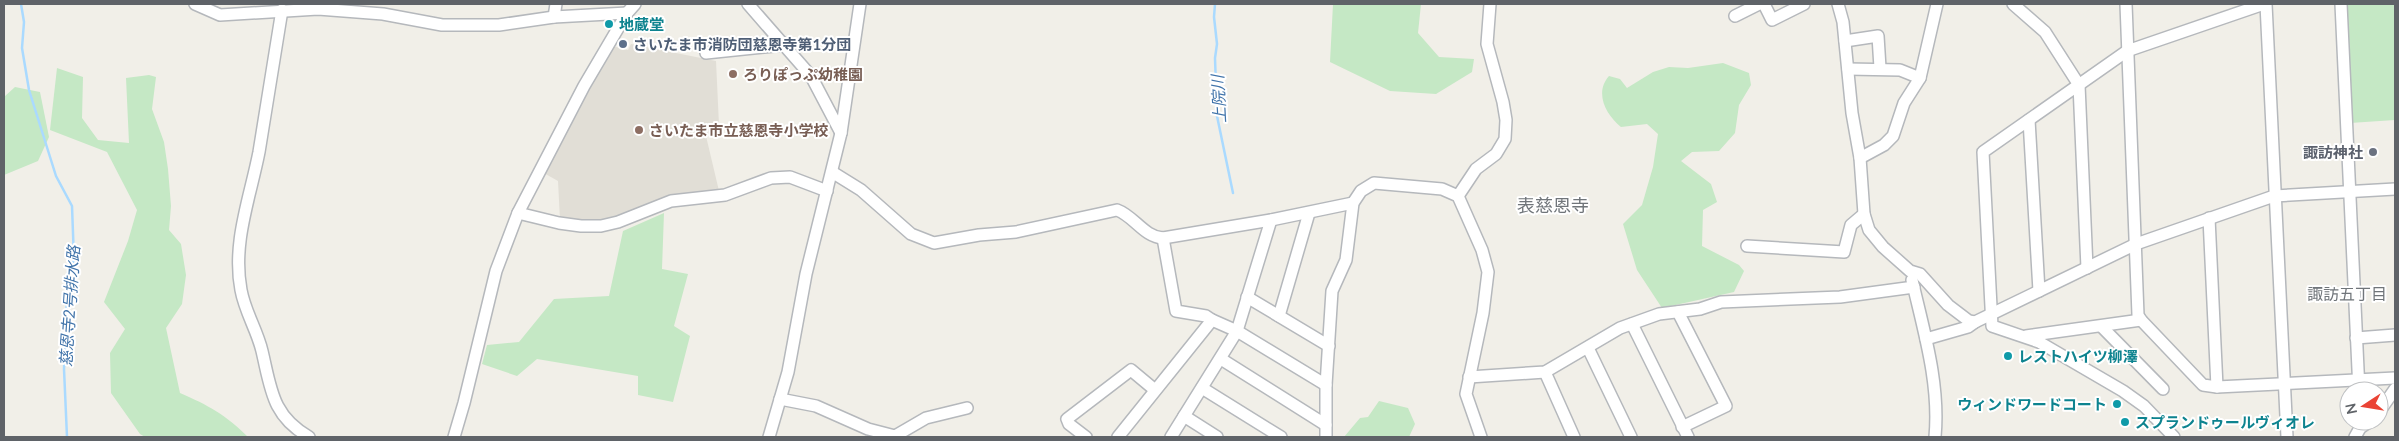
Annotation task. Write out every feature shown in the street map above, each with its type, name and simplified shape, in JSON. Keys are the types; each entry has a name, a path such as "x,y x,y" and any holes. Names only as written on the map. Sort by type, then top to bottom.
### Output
{"street":[{"path":"195,4 220,15 318,9 383,14 442,25 499,25 554,17 627,13"},
{"path":"554,17 556,4"},
{"path":"454,437 464,404 496,271 518,213 584,86 627,13 635,4"},
{"path":"748,4 811,76 841,133"},
{"path":"769,437 788,372 806,274 841,133 860,4"},
{"path":"1458,196 1476,169 1496,154 1505,139 1506,120 1503,102 1487,44 1490,4"},
{"path":"1734,16 1759,4"},
{"path":"1764,4 1772,20 1804,4"},
{"path":"1838,4 1845,41 1860,158 1864,214 1869,230 1910,271 1920,274 1948,305 1969,321 1975,322"},
{"path":"1860,158 1884,145 1893,136 1904,103 1920,78 1937,4"},
{"path":"2013,4 2045,32 2079,85 2087,268"},
{"path":"2126,4 2138,316 2203,385 2217,387 2286,384 2339,385"},
{"path":"2174,437 2144,406 2123,391 2039,342 1992,326 1984,152 2127,51 2265,4 2274,196 2286,384 2287,437"},
{"path":"2341,4 2358,381"},
{"path":"282,10 258,154 242,220 241,290 249,317 258,334 276,407 284,418 309,437"},
{"path":"1845,41 1878,36 1880,68"},
{"path":"706,53 784,45"},
{"path":"1848,70 1880,68 1900,70 1920,78"},
{"path":"2029,120 2039,291"},
{"path":"832,172 861,190 911,234 934,243 978,234 1016,232 1117,210 1124,212 1148,233 1163,238 1271,220 1353,203"},
{"path":"518,213 559,223 601,226 618,222 671,201 725,195 771,178 790,177 827,191"},
{"path":"1326,437 1326,385 1330,346 1332,291 1346,260 1353,203 1360,191 1374,183 1442,189 1458,196 1482,250 1488,272 1483,313 1466,394 1481,437"},
{"path":"1926,339 1968,327 2136,244 2274,196 2395,189"},
{"path":"1279,316 1309,213"},
{"path":"1747,246 1844,252 1850,225 1864,214"},
{"path":"2209,218 2217,387"},
{"path":"1171,437 1221,359 1237,330 1271,220"},
{"path":"1163,238 1176,311 1206,316 1237,330 1326,385"},
{"path":"1910,271 1926,339 1937,411 1935,437"},
{"path":"1469,377 1545,372 1620,328 1659,314 1700,309 1721,302 1840,297 1914,287"},
{"path":"1247,297 1330,346"},
{"path":"1632,324 1685,432 1726,406 1678,312"},
{"path":"1118,437 1212,320"},
{"path":"2025,336 2102,327 2141,320"},
{"path":"2102,327 2163,389"},
{"path":"2356,338 2395,335"},
{"path":"1588,348 1631,437"},
{"path":"1221,359 1326,425"},
{"path":"1086,437 1069,424 1067,419 1070,414 1131,370 1155,390"},
{"path":"1545,372 1574,437"},
{"path":"2381,381 2395,378"},
{"path":"1202,388 1281,437"},
{"path":"780,399 816,406 868,429 895,436 926,418 967,408"},
{"path":"1184,416 1217,437"}],"shaded area":[{"name":"さいたま市立慈恩寺小学校","path":"631,44 716,61 719,125 706,136 719,191 601,223 560,220 558,181 542,172 612,46 628,50"}],"green space":[{"path":"1333,4 1421,4 1418,33 1439,57 1474,59 1472,72 1436,94 1390,91 1330,62"},
{"path":"2346,4 2395,4 2395,120 2350,123"},
{"path":"1723,63 1749,73 1751,85 1739,105 1735,133 1719,151 1692,152 1681,161 1711,184 1717,202 1703,210 1702,246 1739,265 1744,271 1734,292 1662,308 1637,270 1623,224 1642,205 1653,167 1658,134 1647,124 1621,127 1607,110 1602,96 1602,89 1609,76 1620,79 1627,88 1653,72 1669,67 1688,68"},
{"path":"57,68 83,77 82,118 98,140 129,143 126,78 149,75 156,77 152,109 164,142 168,169 171,206 169,230 181,244 186,275 182,304 166,328 180,393 216,411 248,437 145,437 140,434 111,393 110,353 125,329 104,302 128,241 137,210 107,152 50,130"},
{"path":"15,87 40,92 49,137 38,161 4,175 4,97"},
{"path":"664,213 662,269 688,274 674,326 690,336 673,402 638,395 638,376 537,359 517,376 482,364 487,345 519,342 554,299 609,296 623,231"},
{"path":"1379,401 1408,408 1415,424 1409,437 1344,437 1360,418 1368,417"}],"waterway":[{"name":"慈恩寺2号排水路","path":"21,4 24,22 22,48 29,90 56,176 72,206 74,260 68,272 64,369 67,437"},
{"name":"上院川","path":"1215,4 1217,116 1233,193"}],"place":[{"name":"地蔵堂","path":"609,24"},
{"name":"さいたま市消防団慈恩寺第1分団","path":"623,44"},
{"name":"ろりぽっぷ幼稚園","path":"733,74"},
{"name":"さいたま市立慈恩寺小学校","path":"639,130"},
{"name":"諏訪神社","path":"2373,152"},
{"name":"レストハイツ柳澤","path":"2008,356"},
{"name":"ウィンドワードコート","path":"2117,404"},
{"name":"スプランドゥールヴィオレ","path":"2125,422"}],"district":[{"name":"表慈恩寺","path":"1553,205"},
{"name":"諏訪五丁目","path":"2347,293"}]}
